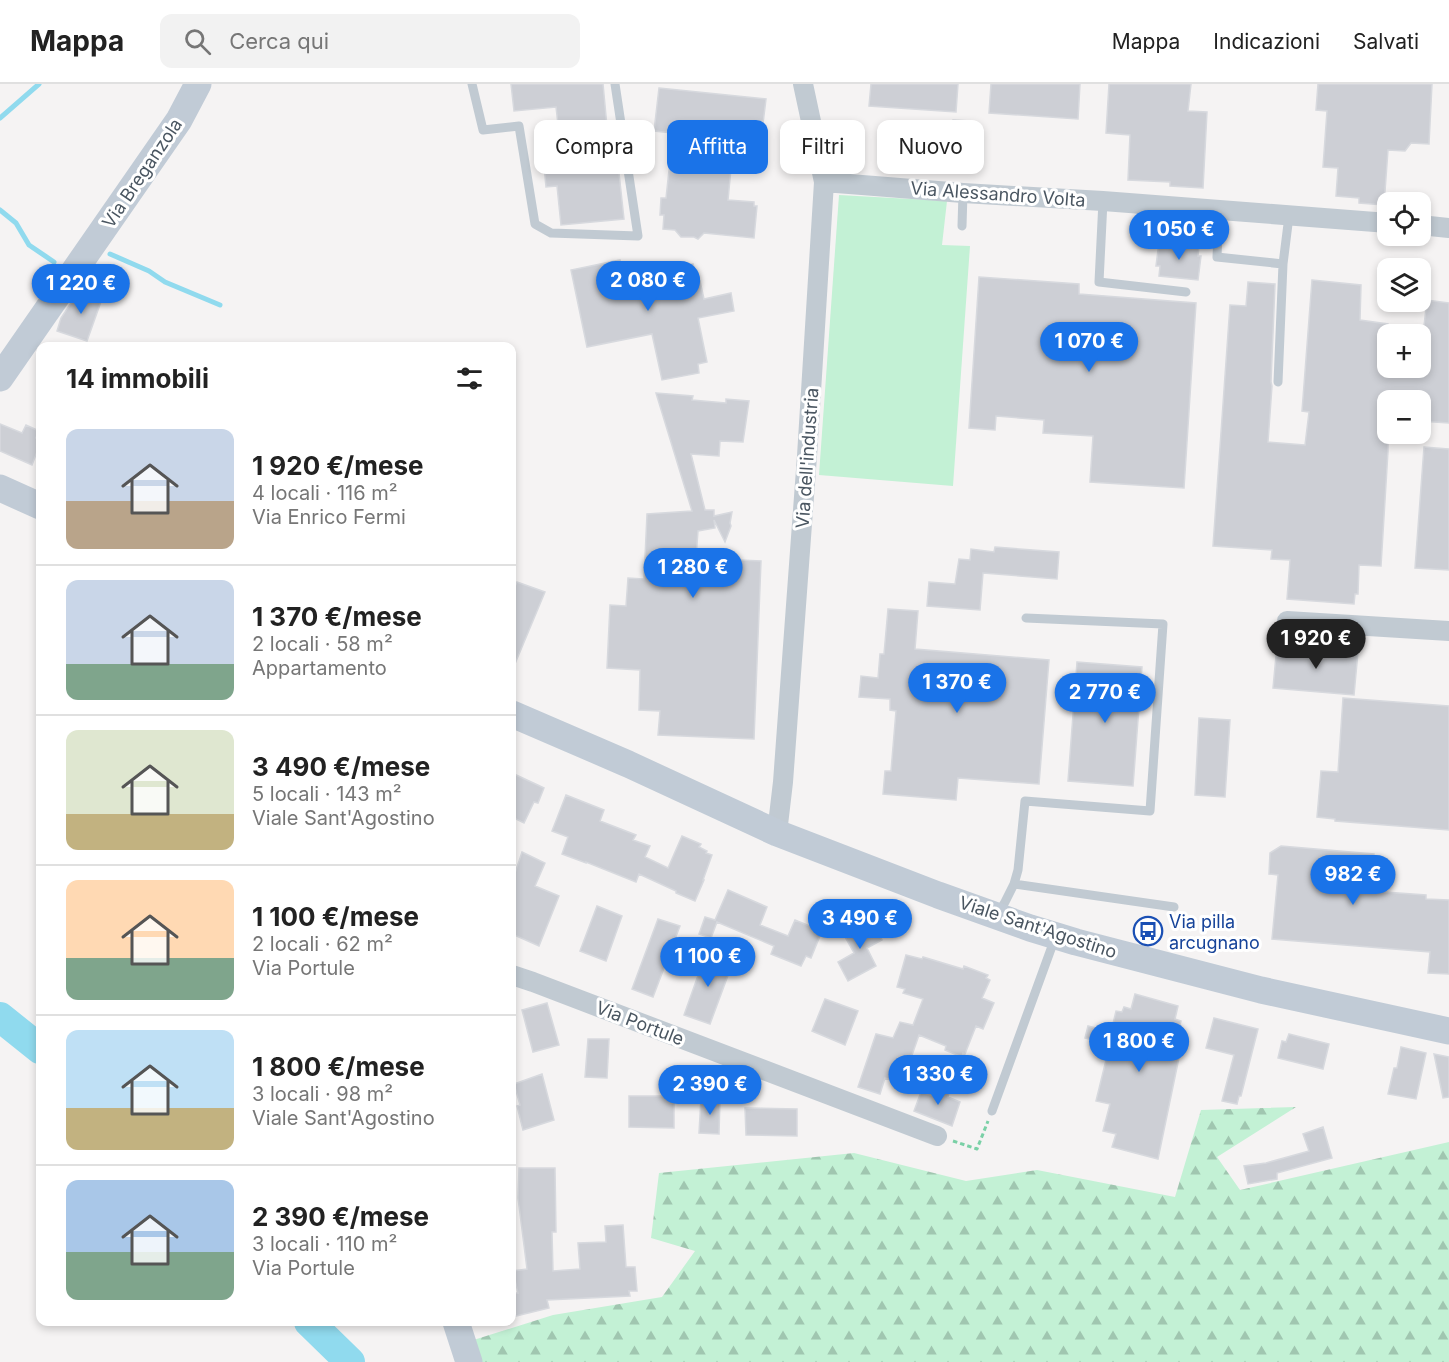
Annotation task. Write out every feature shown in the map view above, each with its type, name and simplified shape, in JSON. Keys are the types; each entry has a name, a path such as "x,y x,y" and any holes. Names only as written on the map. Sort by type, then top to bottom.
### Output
{"main road":[{"name":"Via Breganzola","path":"0,378 178,120 198,84"},
{"path":"0,488 36,504"},
{"name":"Viale Sant'Agostino","path":"516,716 628,764 777,833 1056,936 1261,990 1449,1031"},
{"path":"457,1326 469,1362"}],"street":[{"name":"Via dell'industria","path":"777,833 783,782 806,468 824,182 803,84"},
{"name":"Via Alessandro Volta","path":"824,182 1377,222"},
{"path":"1431,226 1449,228"},
{"path":"1287,621 1449,631"},
{"name":"Via Portule","path":"516,976 937,1136"}],"lane":[{"path":"472,84 483,130 519,126 535,224 551,233 638,236 615,84"},
{"path":"962,226 963,193"},
{"path":"1103,201 1099,282 1186,292"},
{"path":"1219,210 1217,256 1283,264"},
{"path":"1278,382 1283,264 1289,216"},
{"path":"997,916 1014,884 1018,870 1024,801 1150,811 1163,624 1026,618"},
{"path":"1014,884 1174,907"},
{"path":"992,1111 1056,936"}],"path":[{"path":"937,1136 977,1149 992,1111"}],"green space":[{"path":"839,195 947,201 942,245 970,246 953,486 819,475"},
{"path":"1296,1107 1217,1157 1240,1190 1449,1142 1449,1362 475,1362 464,1343 553,1315 662,1297 695,1251 651,1238 659,1173 854,1153 966,1181 1037,1170 1175,1197 1201,1110"}],"building":[{"path":"511,84 603,84 606,120 557,120 556,107 514,111"},
{"path":"871,84 958,84 956,112 869,106"},
{"path":"991,84 1080,84 1078,119 989,113"},
{"path":"1109,84 1191,84 1188,111 1207,112 1203,188 1170,186 1170,182 1128,180 1130,135 1106,133"},
{"path":"1318,84 1432,84 1429,144 1411,143 1405,151 1388,150 1385,192 1377,192 1377,204 1359,203 1359,198 1336,196 1338,168 1323,167 1327,111 1316,110"},
{"path":"659,88 766,99 763,120 667,120 667,132 655,131"},
{"path":"545,174 619,174 624,219 561,225 557,186 546,187"},
{"path":"669,174 730,174 728,200 754,202 754,206 757,206 754,238 704,233 698,239 681,237 675,230 663,229 664,215 660,215 661,198 666,198"},
{"path":"1159,242 1199,246 1198,256 1201,256 1198,280 1159,276 1160,266 1156,266"},
{"path":"620,260 624,278 693,264 704,299 731,293 734,311 698,318 707,362 698,364 699,373 662,380 652,334 587,347 571,270"},
{"path":"979,277 1079,284 1079,294 1196,303 1184,488 1090,482 1093,436 1043,433 1044,420 996,416 995,430 969,428"},
{"path":"1312,280 1361,285 1360,320 1388,324 1377,324 1377,378 1431,378 1431,324 1424,324 1426,312 1431,312 1431,301 1449,303 1449,423 1431,422 1431,390 1377,390 1377,444 1388,444 1381,566 1359,565 1358,594 1355,594 1354,604 1287,599 1290,560 1271,559 1272,550 1213,546 1230,305 1246,306 1248,282 1275,284 1268,442 1305,445 1309,412 1302,411"},
{"path":"81,288 103,296 87,341 57,331 61,318"},
{"path":"656,393 693,396 692,400 726,403 726,399 749,401 743,442 720,441 719,456 691,454 705,510 714,510 714,516 732,512 731,526 725,542 714,520 715,528 698,531 696,558 761,561 754,739 658,735 660,711 639,710 640,670 607,668 610,605 626,606 628,578 644,579 647,514 692,511"},
{"path":"0,424 22,433 26,425 36,430 36,454 32,465 0,451"},
{"path":"1424,447 1449,449 1449,570 1415,568"},
{"path":"995,547 1059,552 1057,579 983,573 980,610 927,606 929,582 955,584 959,559 970,560 971,549 994,552"},
{"path":"517,582 545,592 516,661"},
{"path":"888,609 918,611 915,649 1049,660 1039,784 958,778 956,800 883,794 885,771 891,771 896,711 890,710 890,699 859,697 861,676 878,678 880,654 884,654"},
{"path":"1277,645 1358,652 1354,695 1273,688"},
{"path":"1077,662 1142,667 1133,786 1068,781"},
{"path":"1343,698 1449,706 1449,830 1335,821 1335,819 1317,817 1321,771 1338,772"},
{"path":"1199,718 1230,720 1225,797 1195,795"},
{"path":"516,775 544,788 538,803 534,802 524,823 516,819"},
{"path":"566,795 604,810 600,821 636,835 633,840 650,846 645,857 668,868 682,836 701,844 699,847 712,855 695,901 639,874 636,882 562,854 568,837 552,831"},
{"path":"1281,846 1374,854 1371,891 1426,895 1426,899 1449,900 1449,974 1428,973 1430,952 1272,939 1278,875 1269,874 1270,853"},
{"path":"522,852 545,863 535,886 559,896 539,946 516,936 516,870"},
{"path":"728,890 767,907 760,925 788,936 795,920 822,931 811,958 806,956 801,966 771,954 774,946 717,922 711,938 699,934 705,917 715,920"},
{"path":"597,906 622,916 606,961 580,951"},
{"path":"658,919 680,926 653,997 632,989"},
{"path":"873,920 882,940 867,948 876,966 848,981 838,962 854,953 844,935"},
{"path":"706,953 733,962 710,1024 684,1015"},
{"path":"906,955 922,959 923,957 963,969 964,966 988,975 986,978 990,980 982,998 994,1003 983,1029 976,1026 962,1057 945,1050 946,1046 919,1035 902,1084 885,1078 880,1094 858,1087 876,1034 893,1038 900,1022 913,1025 923,999 903,993 905,989 897,987"},
{"path":"1135,994 1178,1006 1175,1019 1181,1021 1175,1046 1181,1048 1158,1159 1112,1147 1116,1134 1103,1131 1110,1104 1096,1101 1107,1056 1094,1053 1097,1041 1085,1038 1088,1026 1111,1032 1116,1011 1122,1012 1124,1007 1131,1009"},
{"path":"825,999 858,1011 845,1045 812,1031"},
{"path":"547,1003 559,1045 533,1052 522,1010"},
{"path":"1214,1018 1258,1029 1237,1104 1222,1101 1234,1055 1206,1048"},
{"path":"1289,1034 1329,1044 1323,1069 1278,1058 1282,1041 1286,1042"},
{"path":"588,1039 609,1039 607,1078 585,1077"},
{"path":"1401,1047 1426,1053 1416,1099 1388,1094"},
{"path":"1434,1054 1449,1057 1449,1097 1443,1098"},
{"path":"542,1074 554,1120 523,1130 517,1106 520,1105 516,1083"},
{"path":"937,1084 950,1088 948,1097 960,1102 952,1126 914,1111 921,1092 934,1096"},
{"path":"629,1096 674,1096 674,1128 629,1127"},
{"path":"701,1098 720,1099 719,1134 699,1133"},
{"path":"745,1108 797,1109 797,1136 746,1135"},
{"path":"1323,1127 1332,1158 1277,1173 1277,1179 1248,1184 1244,1166 1266,1163 1309,1151 1303,1134"},
{"path":"519,1168 555,1168 556,1232 552,1232 553,1271 580,1269 578,1243 606,1242 605,1226 623,1225 626,1267 635,1267 637,1291 629,1291 630,1296 547,1300 549,1308 516,1316 516,1293 518,1293 516,1271 527,1269 518,1198"}],"waterway":[{"path":"0,118 39,84"},
{"path":"0,210 16,223 29,245 54,262"},
{"path":"110,254 149,271 165,282 220,305"},
{"path":"0,1017 36,1046"},
{"path":"313,1326 350,1362"}],"place":[{"name":"Via pilla arcugnano","path":"1148,931"}]}
